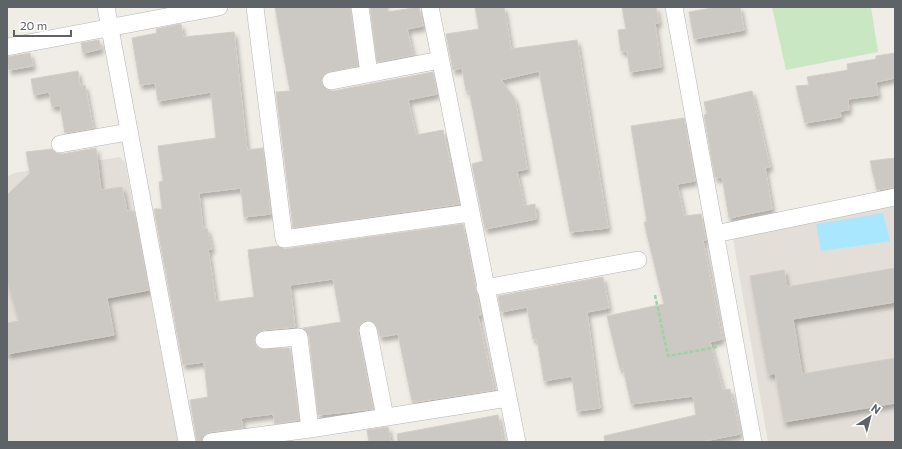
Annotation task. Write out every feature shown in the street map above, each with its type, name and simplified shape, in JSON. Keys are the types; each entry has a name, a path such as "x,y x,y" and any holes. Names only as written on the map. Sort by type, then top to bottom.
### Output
{"street":[{"path":"106,7 128,132 187,442"},
{"path":"7,47 109,29 219,7"},
{"path":"255,7 284,239 470,213"},
{"path":"360,7 369,74"},
{"path":"430,7 517,442"},
{"path":"674,7 753,442"},
{"path":"331,81 440,60"},
{"path":"60,144 128,132"},
{"path":"715,234 895,197"},
{"path":"485,288 638,260"},
{"path":"368,330 385,417"},
{"path":"264,340 299,338 310,429"},
{"path":"210,442 310,429 508,398"}],"path":[{"path":"655,296 668,356 735,344"}],"shaded area":[{"path":"120,157 125,162 178,442 7,442 7,177 14,173"},
{"path":"895,204 895,442 768,442 733,239"}],"green space":[{"path":"772,7 871,7 878,52 786,70"}],"water":[{"path":"883,213 890,241 821,251 816,224"}],"building":[{"path":"275,7 350,7 358,66 325,73 321,82 327,90 333,91 433,72 437,94 408,100 416,135 443,130 459,204 293,228 276,92 290,91"},
{"path":"370,7 388,7 388,12 419,7 423,26 407,29 413,55 377,62"},
{"path":"475,7 504,7 511,49 577,40 608,228 570,232 539,71 501,80 515,99 527,169 517,171 524,206 535,204 536,219 485,229 472,164 483,161 469,90 466,91 462,68 453,70 446,34 479,29"},
{"path":"622,7 656,7 659,23 655,23 661,67 630,72 627,51 621,51 618,30 626,29"},
{"path":"718,7 740,7 744,30 694,39 689,12"},
{"path":"181,24 183,37 234,32 247,150 263,148 271,214 244,217 241,188 199,193 203,229 207,228 212,249 208,249 216,302 254,297 248,250 277,246 285,249 463,224 481,315 478,316 494,390 415,402 415,400 412,401 398,334 380,337 376,324 366,320 361,323 358,332 373,409 318,415 309,336 303,328 341,322 333,279 290,285 295,327 263,330 258,332 254,340 256,346 260,349 290,348 299,420 275,424 273,414 241,418 243,428 209,432 205,434 201,442 197,442 190,400 208,397 204,362 183,365 154,209 162,209 159,182 163,181 158,146 216,138 211,92 158,101 155,83 140,85 132,38 157,33 156,29"},
{"path":"99,40 101,49 83,53 81,43"},
{"path":"30,53 33,66 9,70 7,57"},
{"path":"895,53 895,78 876,82 878,95 848,99 849,110 840,111 841,117 805,123 796,86 809,85 807,77 848,70 847,64 876,59 876,56"},
{"path":"78,71 80,86 85,85 93,128 65,133 60,105 52,107 49,92 34,95 31,79"},
{"path":"752,91 770,167 765,168 772,209 729,218 722,177 715,178 704,115 707,114 704,102"},
{"path":"684,118 695,181 677,184 684,216 701,214 706,240 703,240 722,339 710,342 723,390 730,389 740,434 699,442 605,442 604,436 696,415 693,396 631,404 623,368 620,369 607,316 664,304 644,222 647,222 631,126"},
{"path":"96,148 101,190 122,187 127,211 134,211 149,290 107,298 114,335 7,354 7,323 19,321 7,281 7,195 30,173 26,152 52,149 56,153 62,154"},
{"path":"895,158 895,187 877,190 870,161"},
{"path":"895,268 895,302 793,319 802,374 895,358 895,403 784,422 775,373 768,375 750,276 784,270 787,287"},
{"path":"603,277 609,308 587,312 600,408 577,411 572,376 544,381 537,339 533,339 527,307 501,312 498,296"},
{"path":"498,415 503,442 398,442 397,434"},
{"path":"388,427 391,442 369,442 367,430"}]}
